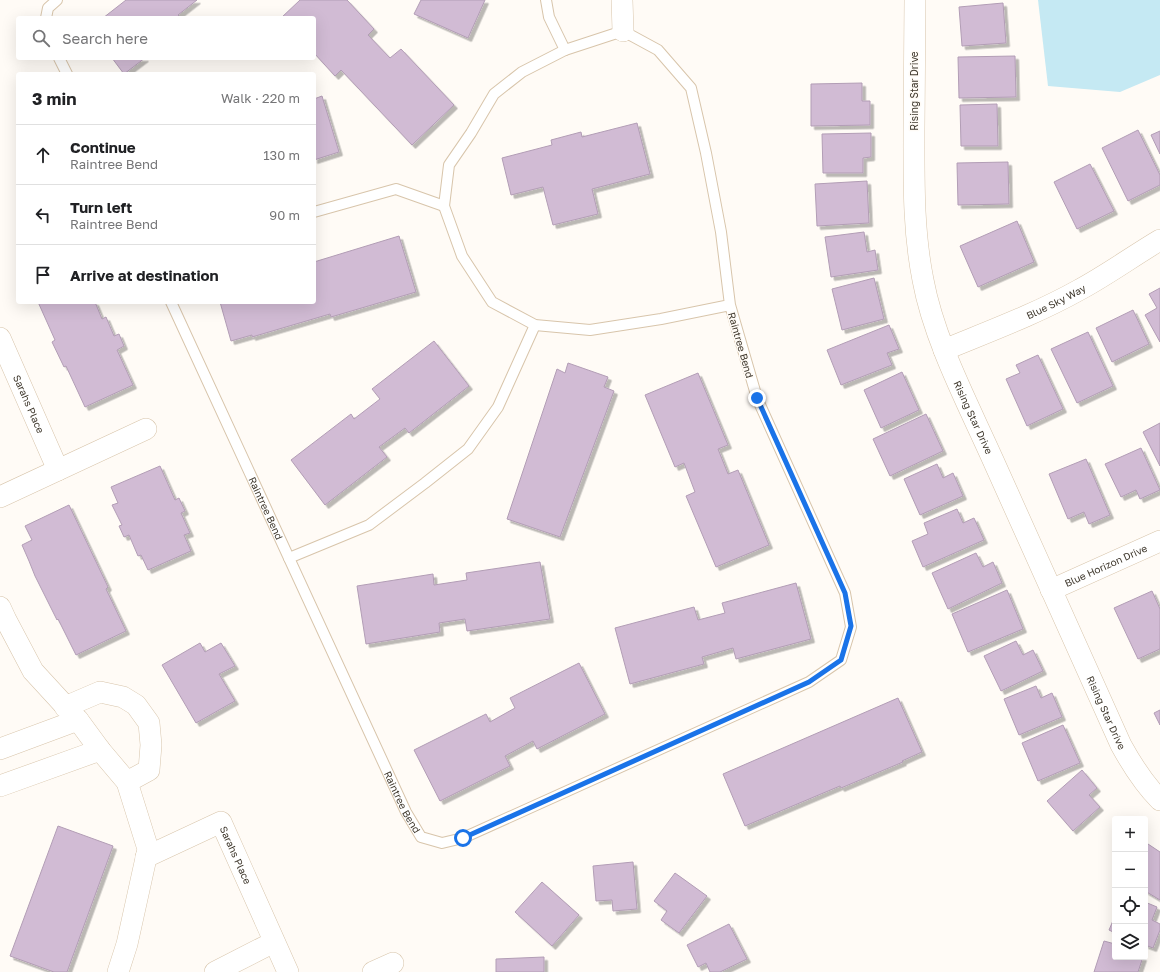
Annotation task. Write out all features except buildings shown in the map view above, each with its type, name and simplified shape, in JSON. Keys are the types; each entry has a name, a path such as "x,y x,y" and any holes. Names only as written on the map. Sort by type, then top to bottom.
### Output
{"street":[{"path":"622,0 623,31"},
{"name":"Rising Star Drive","path":"915,0 914,189 916,233 923,282 932,314 944,350 1121,745 1144,781 1160,800"},
{"name":"Blue Sky Way","path":"944,350 1060,301 1096,281 1160,240"},
{"name":"Sarahs Place","path":"0,338 58,470"},
{"path":"0,497 146,429"},
{"name":"Blue Horizon Drive","path":"1051,590 1160,541"},
{"path":"0,607 33,671 72,713 127,782 148,849 127,944 118,972"},
{"path":"0,749 72,713 100,692 123,697 136,705 149,723 151,745 149,770 127,782"},
{"path":"0,786 100,750"},
{"name":"Sarahs Place","path":"146,857 221,822 288,972"},
{"path":"215,972 274,942"},
{"path":"374,972 393,963"}],"lane":[{"path":"46,16 48,8 57,0"},
{"path":"546,0 549,17 565,50"},
{"path":"623,31 565,50 522,72 494,94 449,166 444,206 462,256 492,302 535,325 590,330 661,320 730,305"},
{"name":"Raintree Bend","path":"172,304 406,812 420,836 442,844 463,838 809,682 841,660 851,626 845,593 757,398 730,305 718,218 706,153 691,88 658,50 623,31"},
{"path":"60,60 65,72"},
{"path":"316,211 396,189 444,206"},
{"path":"289,558 369,525 468,449 498,407 535,325"}],"water":[{"path":"1038,0 1160,0 1160,75 1120,92 1048,86"}],"route":[{"path":"463,838 809,682 841,660 851,626 845,593 757,398"}]}
